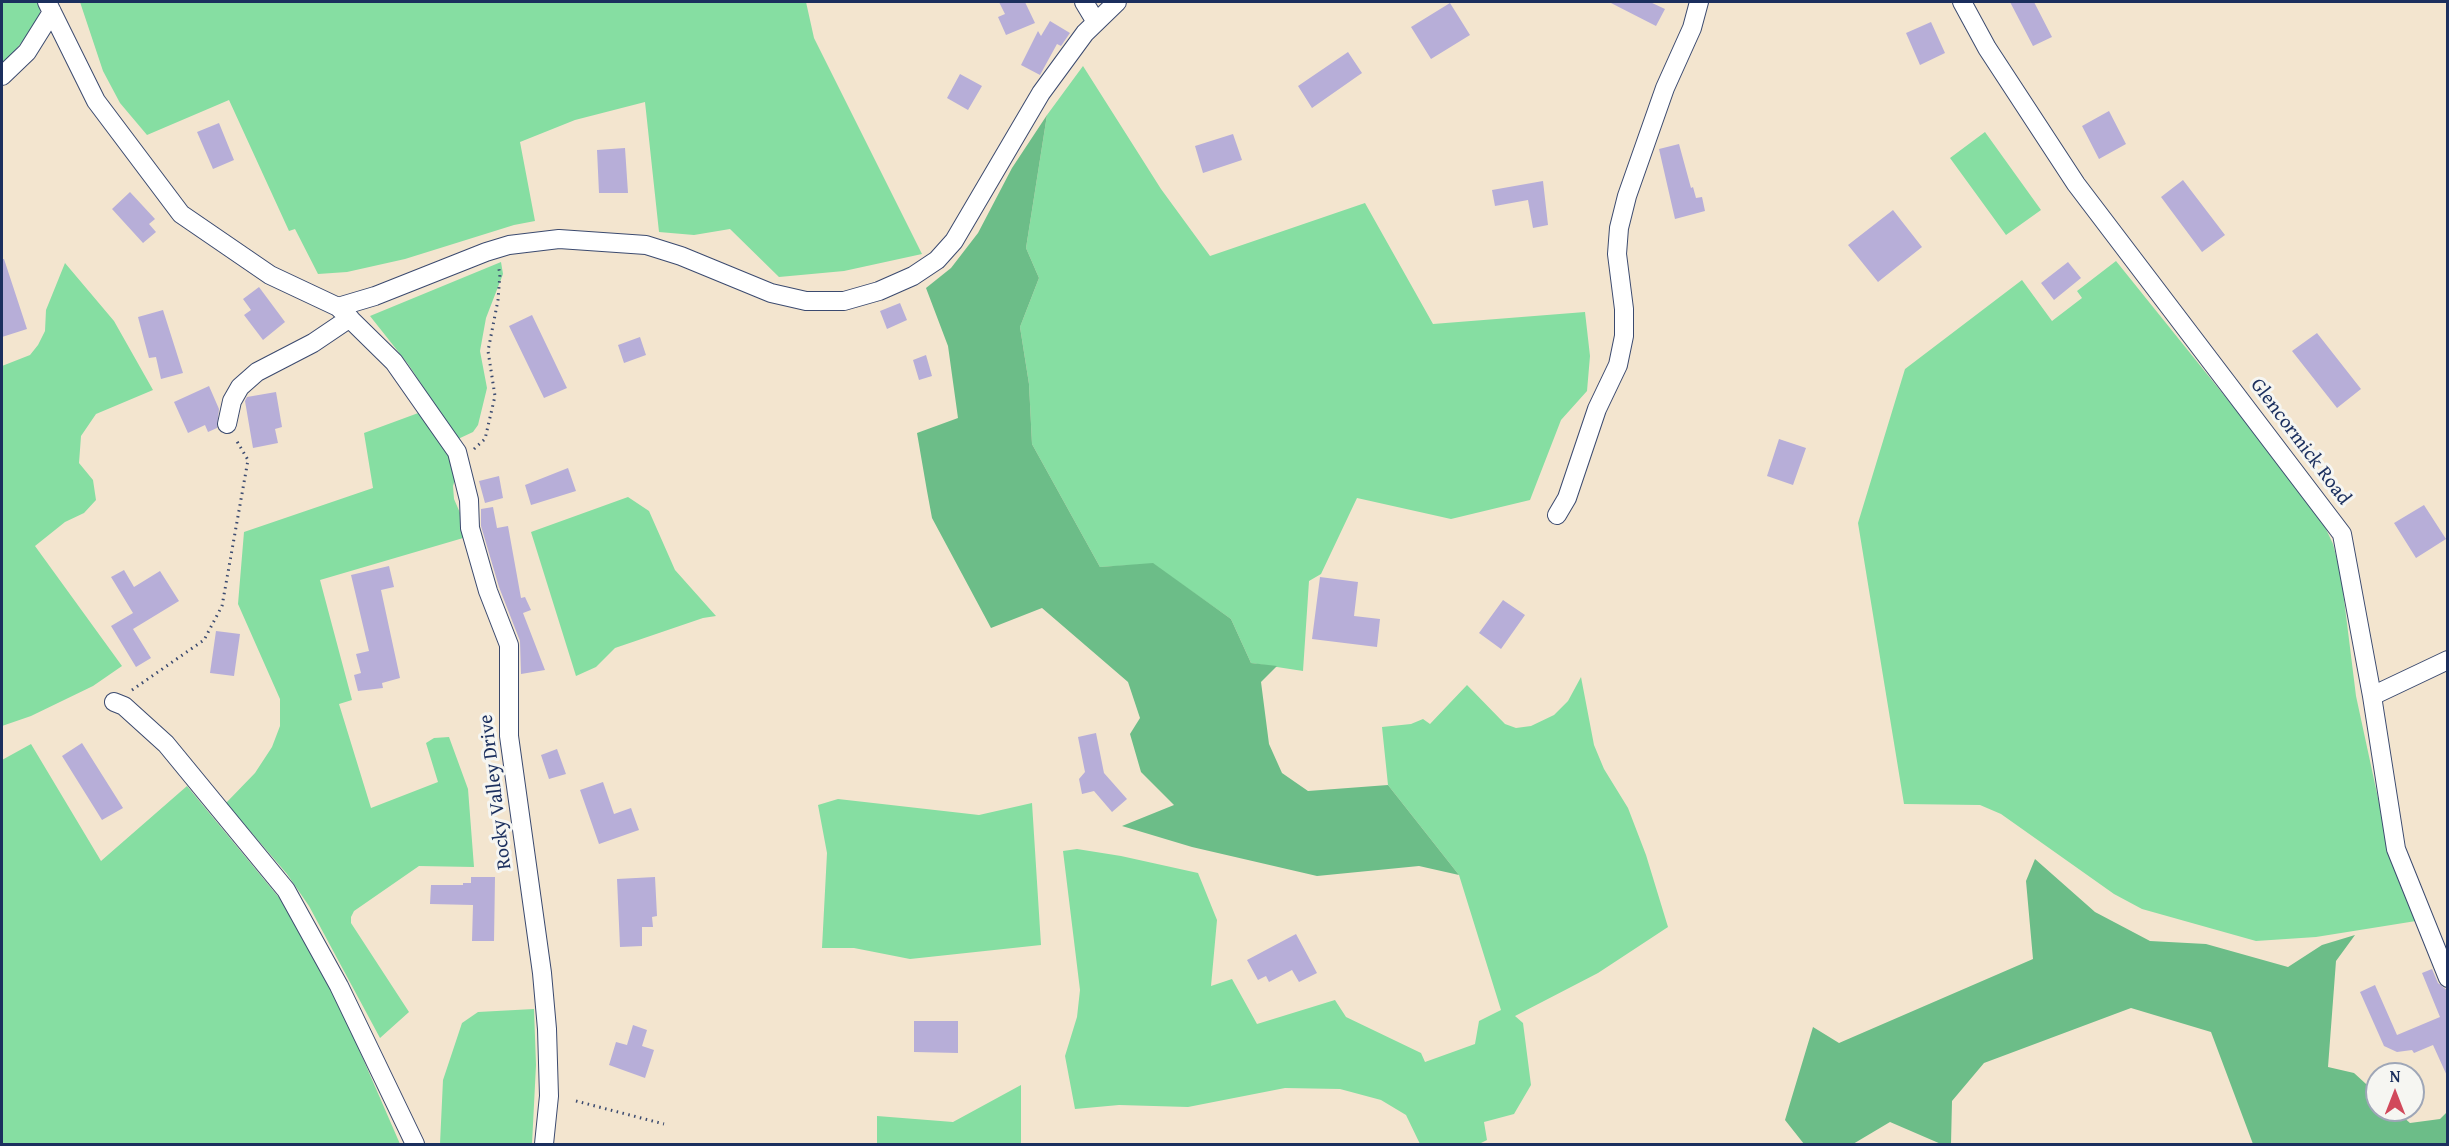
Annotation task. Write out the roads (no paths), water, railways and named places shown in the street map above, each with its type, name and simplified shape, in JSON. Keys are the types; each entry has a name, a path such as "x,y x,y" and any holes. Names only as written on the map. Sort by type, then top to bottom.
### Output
{"street":[{"path":"1084,2 1096,22"},
{"path":"227,424 232,401 240,387 257,372 313,343 344,312 375,296 492,250 559,239 620,242 646,245 681,256 771,293 806,301 844,301 879,291 929,266 954,241 1030,110 1085,33 1117,2"},
{"path":"1557,515 1567,498 1597,409 1618,365 1624,327 1617,254 1619,228 1627,196 1665,88 1692,28 1699,2"},
{"name":"Glencormick Road","path":"1962,2 1987,48 2076,184 2342,534 2372,696 2396,849 2448,978"},
{"path":"2,76 27,52 49,7"},
{"name":"Rocky Valley Drive","path":"49,7 96,101 181,214 270,275 344,312 394,362 457,452 469,500 470,528 488,591 509,645 510,748 542,973 546,1029 549,1096 544,1144"},
{"path":"2372,696 2448,660"},
{"path":"114,702 124,706 166,744 286,891 339,986 415,1144"}]}
